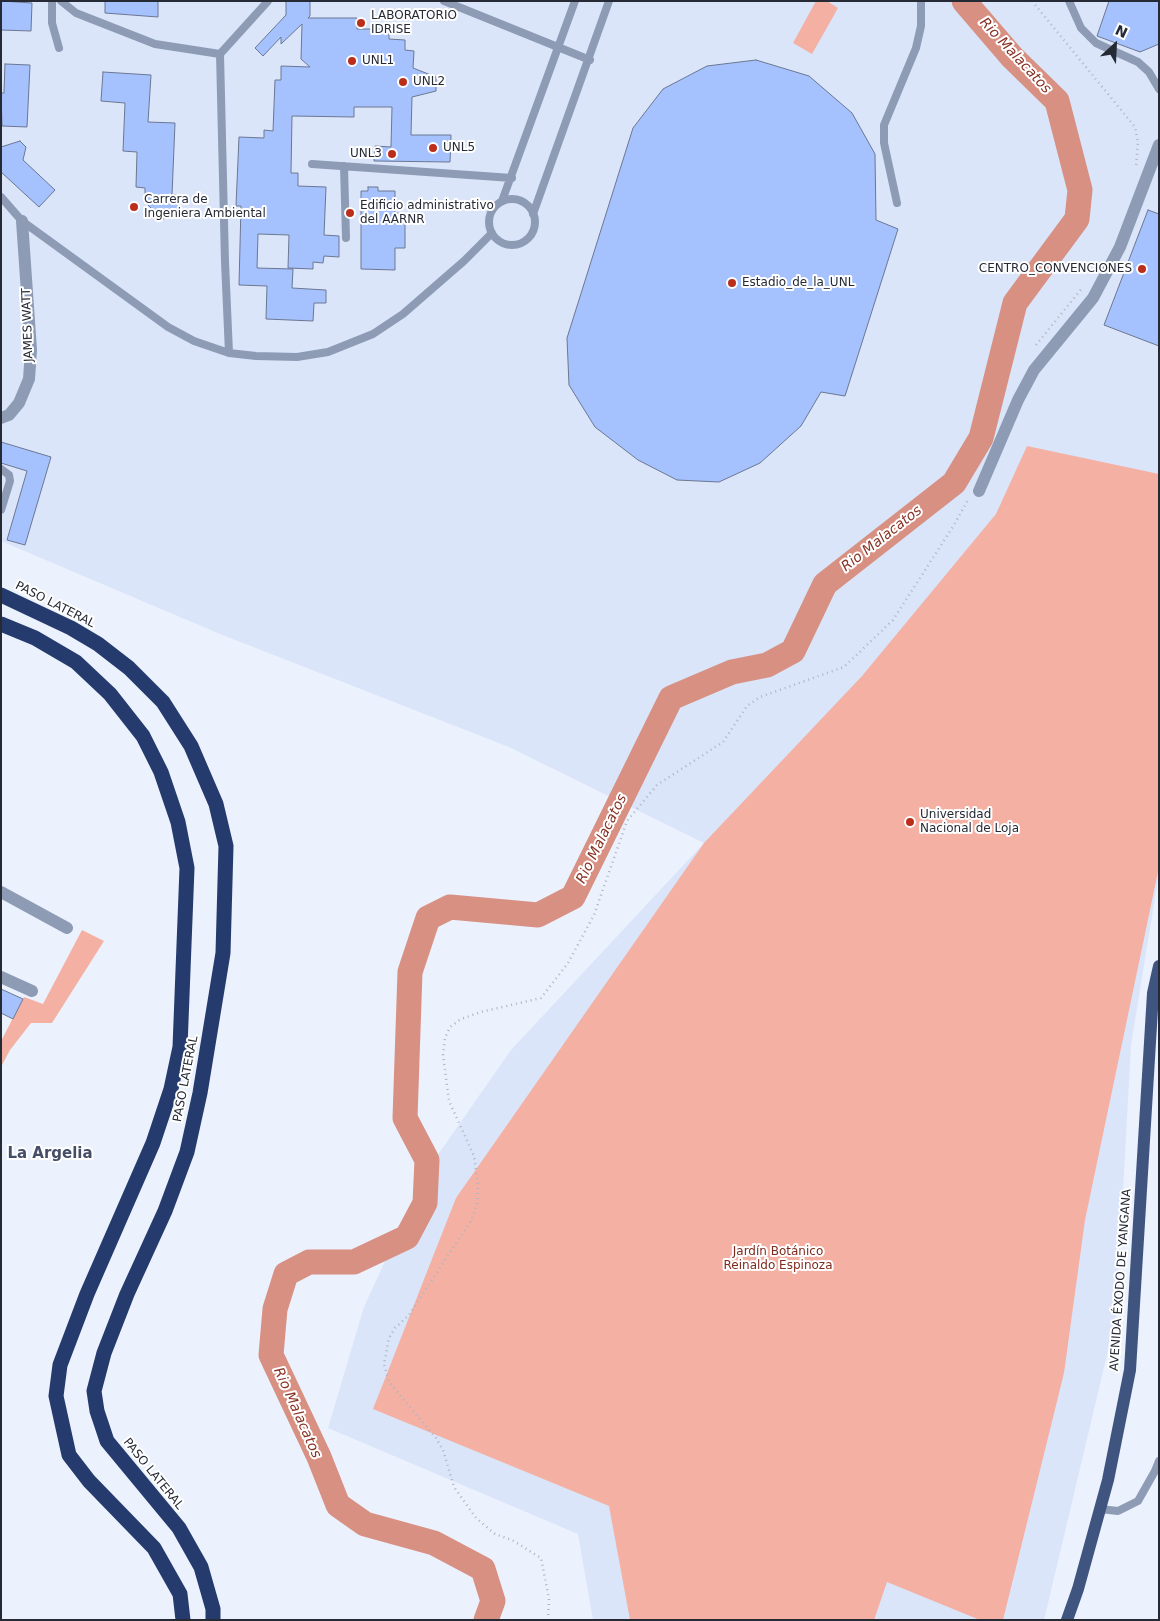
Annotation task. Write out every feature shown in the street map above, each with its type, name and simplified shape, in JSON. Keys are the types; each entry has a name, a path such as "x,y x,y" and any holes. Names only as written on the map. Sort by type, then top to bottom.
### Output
{"highway":[{"name":"PASO LATERAL","path":"1,595 71,628 98,644 129,668 163,702 191,746 216,804 226,846 223,953 200,1093 187,1152 165,1211 127,1294 104,1353 94,1391 96,1411 107,1441 179,1528 201,1567 213,1610 213,1620"},
{"name":"PASO LATERAL","path":"1,624 35,638 76,662 110,694 143,736 161,772 178,822 187,868 180,1047 172,1089 153,1143 87,1294 60,1365 56,1396 69,1456 88,1481 154,1548 180,1594 183,1620"}],"main road":[{"name":"AVENIDA ÉXODO DE YANGANA","path":"1067,1620 1078,1589 1100,1509 1130,1370 1153,993 1159,966"}],"street":[{"path":"975,493 1034,370 1093,298 1120,247 1159,145"},
{"name":"JAMES WATT","path":"1,418 19,403 29,379 31,350 22,221"},
{"path":"1,892 68,928"},
{"path":"1,977 32,991"}],"lane":[{"path":"52,1 52,23 59,48"},
{"path":"61,1 76,13 155,44 220,54"},
{"path":"230,353 225,262 220,54 268,1"},
{"path":"444,1 590,60"},
{"path":"502,201 520,201 530,208 533,214 534,229 525,241 511,245 497,239 492,233 489,218 496,205 502,201 512,178 575,1"},
{"path":"533,214 590,60 609,1"},
{"path":"898,203 884,143 884,126 916,48 921,26 921,1"},
{"path":"1069,1 1081,28 1096,42 1138,62 1149,72 1159,89"},
{"path":"312,164 512,178"},
{"path":"344,166 346,238"},
{"path":"1,197 22,221 168,327 194,340 230,353 256,356 304,356 328,352 373,334 404,314 464,262 492,233"},
{"path":"1,469 9,475 10,481 1,510"},
{"path":"1100,1509 1118,1510 1138,1501 1156,1471 1159,1461"}],"path":[{"path":"1032,1 1136,126 1138,142 1135,172"},
{"path":"1034,348 1052,322 1088,282"},
{"path":"548,1620 549,1598 541,1558 512,1540 496,1534 476,1518 454,1487 440,1444 389,1382 384,1364 389,1338 395,1328 409,1315 472,1219 477,1204 478,1184 474,1156 449,1100 443,1055 444,1038 450,1028 462,1019 481,1012 541,998 568,962 594,915 627,820 657,785 723,742 747,706 760,697 844,667 893,620 975,493"}],"shaded area":[{"name":"Universidad Nacional de Loja","path":"1,1 1159,1 1159,873 1131,1045 1116,1317 1044,1620 593,1620 578,1534 328,1428 364,1307 426,1172 511,1050 704,843 509,747 220,634 1,541"}],"green space":[{"path":"816,1 827,1 838,8 812,54 793,43"},
{"name":"Jardín Botánico Reinaldo Espinoza","path":"1027,446 1159,474 1159,867 1085,1220 1064,1373 1003,1620 980,1620 887,1582 874,1620 630,1620 609,1506 373,1409 456,1198 704,843 862,676 996,514"},
{"path":"82,930 104,941 52,1023 31,1023 10,1050 1,1067 1,1041 24,997 43,1004"}],"building":[{"path":"1,1 32,3 31,31 1,30"},
{"path":"105,1 158,1 158,17 105,13"},
{"path":"286,1 310,1 310,16 308,18 357,18 357,29 389,29 389,39 405,40 405,50 414,51 413,68 436,77 436,91 412,97 411,135 451,135 450,162 374,161 375,146 391,147 392,107 354,107 354,117 292,116 291,173 298,173 298,186 326,187 324,235 339,236 339,257 324,256 323,263 313,262 313,269 288,268 289,235 258,234 257,268 293,269 292,288 326,290 326,303 314,303 313,321 266,319 267,286 239,285 241,206 236,206 239,137 264,138 264,130 273,131 275,80 281,80 281,66 310,67 301,59 302,24 281,44 281,37 263,56 255,48 286,15"},
{"path":"1109,1 1159,1 1159,44 1140,52 1097,36"},
{"name":"Estadio_de_la_UNL","path":"756,60 809,76 852,113 875,154 876,220 898,229 845,396 821,392 801,426 760,463 719,482 677,480 638,460 595,427 569,385 567,338 633,128 663,89 707,66"},
{"path":"5,64 30,65 27,127 2,126 1,93 4,93"},
{"path":"103,72 151,75 148,122 175,123 172,195 178,195 178,214 164,213 164,219 151,218 151,208 145,202 145,188 136,187 137,152 123,151 125,103 101,101"},
{"path":"20,141 26,147 23,160 55,190 39,207 1,172 1,147"},
{"path":"368,187 378,187 378,191 395,191 395,213 405,213 405,248 395,248 395,270 361,269 361,191 368,191"},
{"name":"CENTRO_CONVENCIONES","path":"1148,210 1159,214 1159,346 1104,325"},
{"path":"1,442 51,457 25,545 7,540 27,471 1,463"},
{"path":"1,989 23,999 13,1019 1,1013"}],"waterway":[{"name":"Rio Malacatos","path":"486,1620 493,1601 483,1569 434,1543 365,1524 338,1505 319,1457 271,1355 275,1309 286,1274 309,1262 354,1262 407,1237 425,1203 427,1160 405,1118 410,972 428,918 450,907 538,915 573,897 671,698 732,672 767,665 793,651 825,584 954,483 981,438 1015,303 1077,219 1080,190 1057,101 1012,57 964,1"}],"place":[{"name":"LABORATORIO IDRISE","path":"361,23"},
{"name":"UNL1","path":"352,61"},
{"name":"UNL2","path":"403,82"},
{"name":"UNL5","path":"433,148"},
{"name":"UNL3","path":"392,154"},
{"name":"Carrera de Ingeniera Ambiental","path":"134,207"},
{"name":"Edificio administrativo del AARNR","path":"350,213"},
{"name":"CENTRO_CONVENCIONES","path":"1142,269"},
{"name":"Estadio_de_la_UNL","path":"732,283"},
{"name":"Universidad Nacional de Loja","path":"910,822"}],"district":[{"name":"La Argelia","path":"50,1154"}]}
